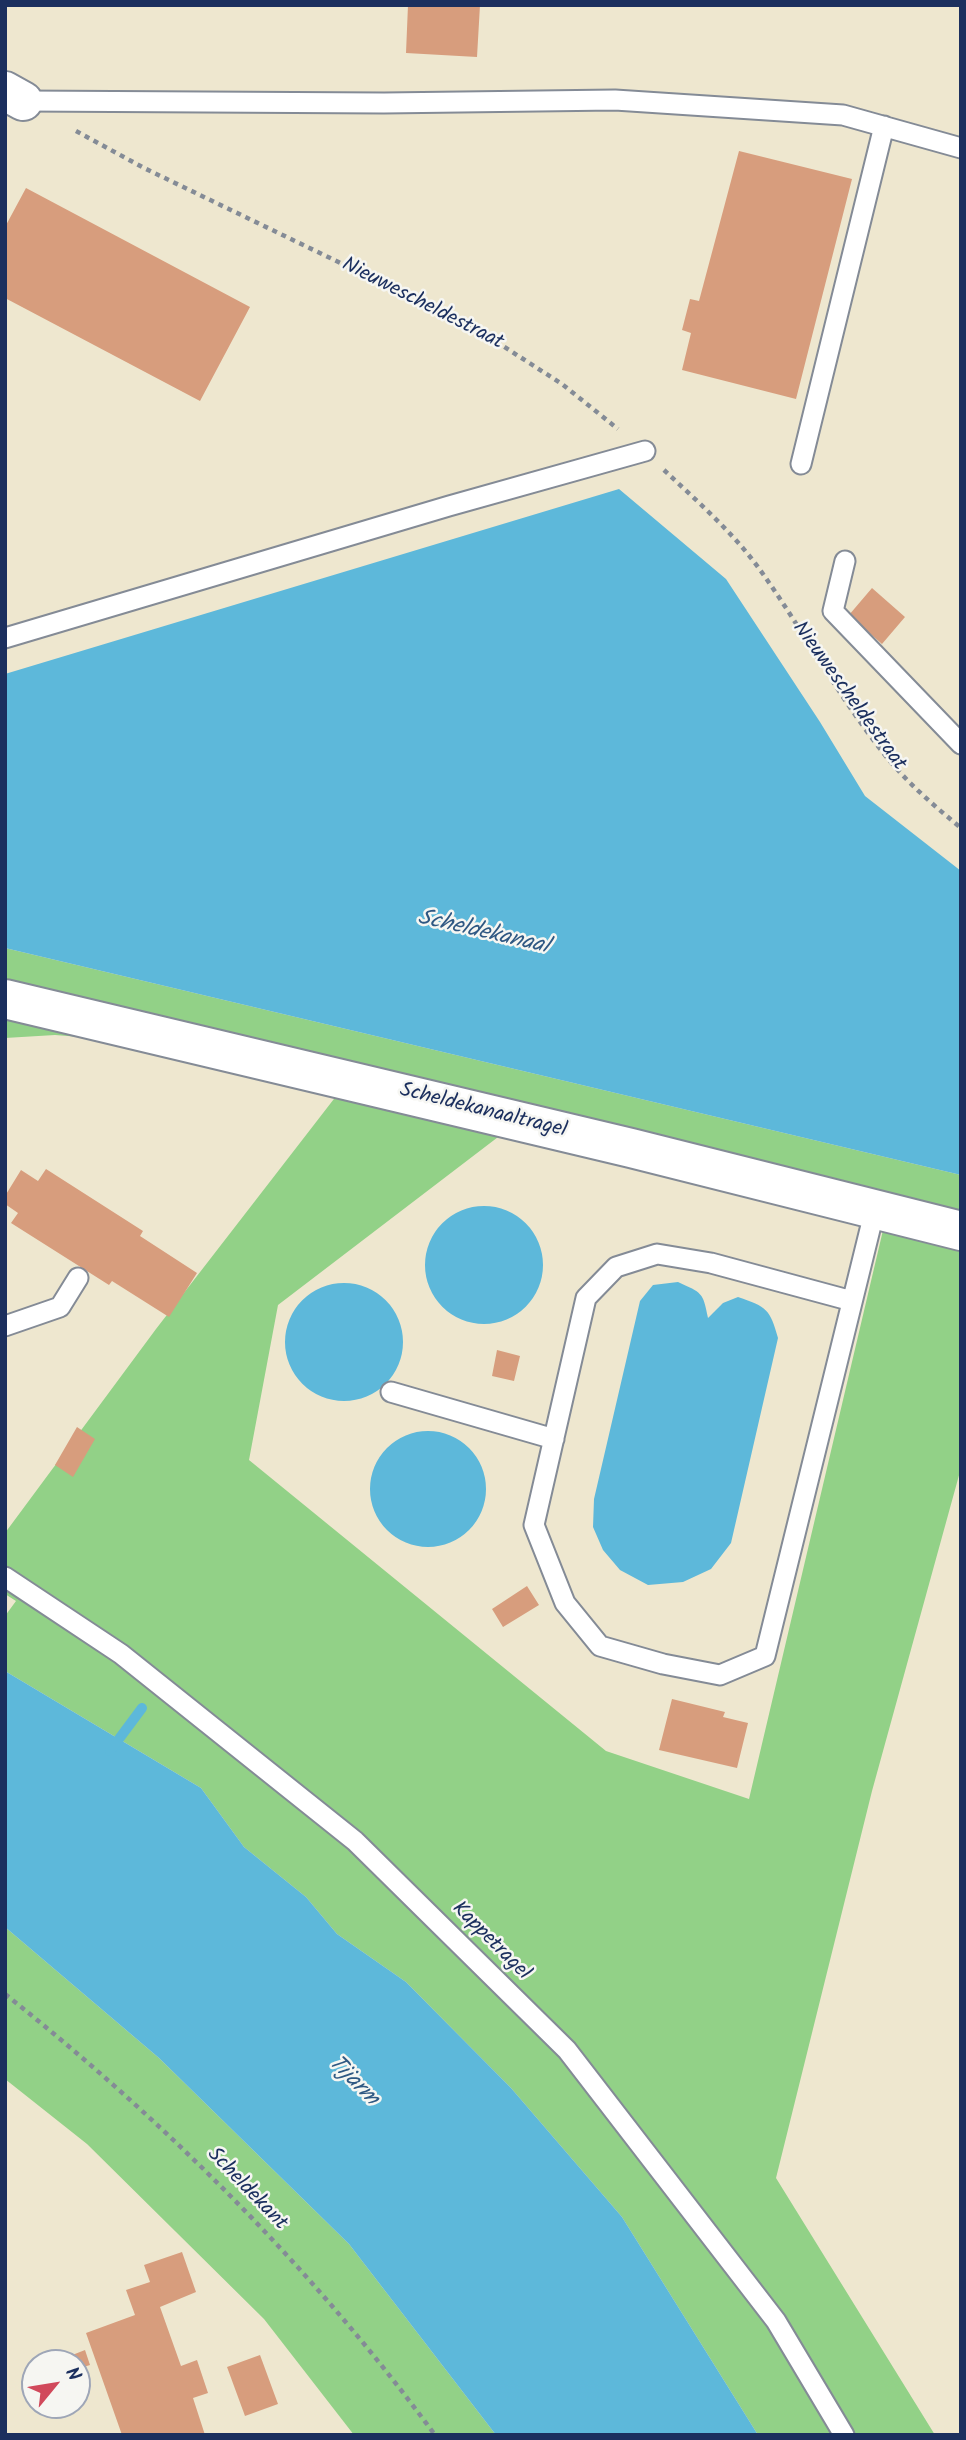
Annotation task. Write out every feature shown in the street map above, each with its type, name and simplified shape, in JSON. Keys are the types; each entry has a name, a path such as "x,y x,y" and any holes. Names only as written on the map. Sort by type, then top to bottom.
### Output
{"street":[{"name":"Scheldekanaaltragel","path":"5,999 631,1148 961,1231"}],"lane":[{"path":"14,96 384,103 615,100 843,114 961,148"},
{"path":"801,464 884,126"},
{"path":"5,638 435,510 646,451"},
{"path":"845,561 833,611 961,744"},
{"path":"852,1301 712,1263 657,1254 615,1267 586,1298 534,1525 565,1604 600,1646 663,1664 720,1675 765,1656 875,1209"},
{"path":"5,1326 60,1307 78,1278"},
{"path":"391,1392 554,1438"},
{"name":"Kappetragel","path":"5,1577 121,1654 355,1841 568,2050 776,2321 844,2435"}],"path":[{"name":"Nieuwescheldestraat","path":"14,96 144,168 475,328 562,384 646,451 721,525 762,571 834,684 882,751 922,796 961,828"},
{"name":"Scheldekant","path":"5,1994 81,2055 223,2187 358,2335 435,2435"}],"green space":[{"path":"5,948 961,1175 961,1468 872,1791 776,2178 935,2435 758,2435 622,2217 511,2088 406,1982 337,1934 306,1897 244,1847 201,1788 5,1671 5,1616 16,1601 5,1594 5,1533 156,1329 337,1095 106,1039 55,1035 5,1038","holes":["502,1134 884,1226 749,1799 606,1751 249,1460 278,1305"]},
{"path":"5,1927 159,2058 349,2244 496,2435 354,2435 264,2319 87,2144 5,2079"}],"water":[{"name":"Scheldekanaal","path":"619,489 726,579 865,796 961,871 961,1175 5,948 5,674"},
{"path":"484,1206 507,1210 526,1223 539,1242 543,1265 539,1288 526,1307 507,1320 484,1324 461,1320 442,1307 429,1288 425,1265 429,1242 442,1223 461,1210"},
{"path":"678,1282 700,1294 708,1318 723,1303 738,1297 761,1307 769,1315 778,1338 731,1543 711,1569 683,1582 648,1585 620,1570 603,1550 593,1527 594,1499 640,1301 653,1285"},
{"path":"344,1283 367,1287 386,1300 399,1319 403,1342 399,1365 386,1384 367,1397 344,1401 321,1397 302,1384 289,1365 285,1342 289,1319 302,1300 321,1287"},
{"path":"428,1431 450,1436 469,1448 481,1467 486,1489 481,1511 469,1530 450,1542 428,1547 406,1542 387,1530 375,1511 370,1489 375,1467 387,1448 406,1436"},
{"name":"Tijarm","path":"5,1671 201,1788 244,1847 306,1897 337,1934 406,1982 511,2088 622,2217 758,2435 496,2435 349,2244 159,2058 5,1927"}],"building":[{"path":"408,5 480,5 477,57 406,53"},
{"path":"739,151 852,179 796,399 682,370 691,333 682,330 690,299 699,301"},
{"path":"26,188 250,307 200,401 5,298 5,227"},
{"path":"872,588 905,617 882,644 849,615"},
{"path":"46,1169 143,1231 140,1236 197,1273 169,1317 112,1281 109,1285 11,1223 18,1213 5,1204 5,1196 21,1170 38,1181"},
{"path":"497,1350 520,1356 514,1381 492,1376"},
{"path":"77,1427 95,1439 73,1477 55,1465"},
{"path":"527,1586 539,1605 503,1627 492,1609"},
{"path":"672,1699 725,1712 723,1717 748,1723 737,1768 659,1750"},
{"path":"182,2252 196,2292 160,2307 181,2366 197,2360 208,2393 193,2398 205,2435 122,2435 86,2333 135,2315 126,2290 150,2282 144,2265"},
{"path":"260,2355 278,2404 245,2416 227,2367"}],"waterway":[{"path":"110,1751 142,1708"}]}
